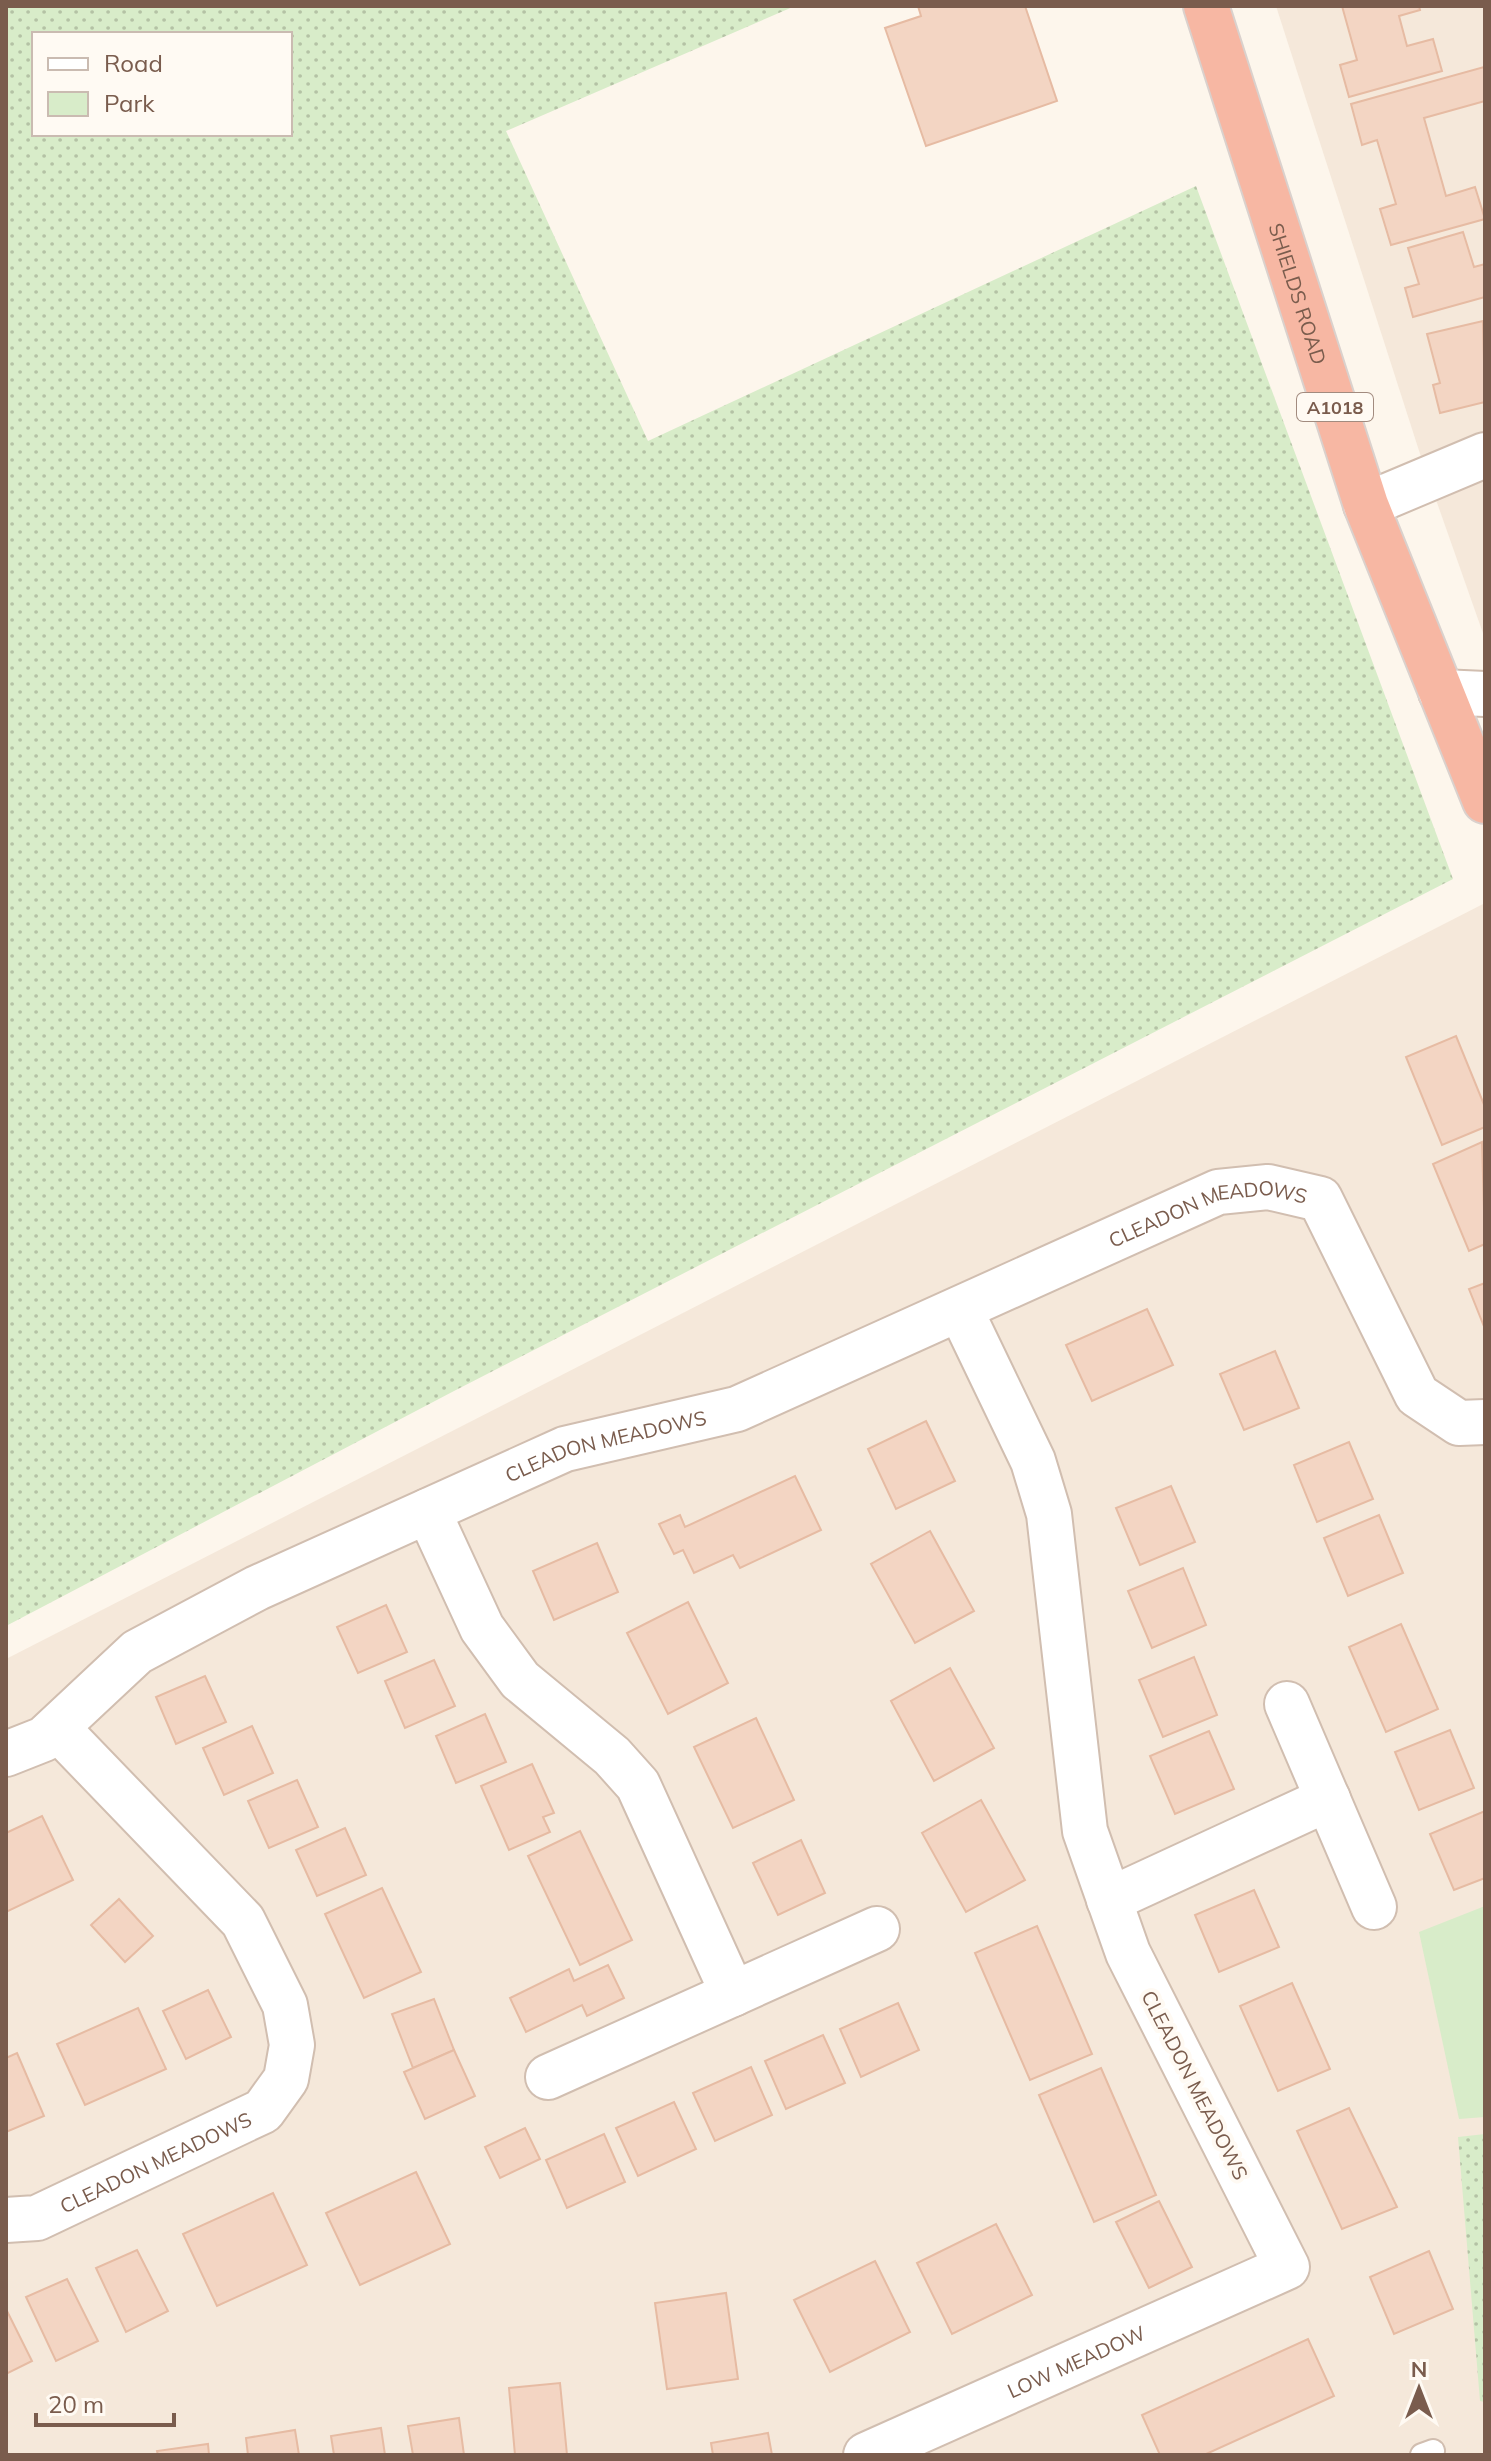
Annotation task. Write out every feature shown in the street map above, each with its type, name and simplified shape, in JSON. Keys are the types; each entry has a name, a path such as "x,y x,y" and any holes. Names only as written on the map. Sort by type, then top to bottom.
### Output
{"highway":[{"name":"SHIELDS ROAD","path":"1206,6 1366,505 1485,801"}],"street":[{"path":"1366,505 1485,455"},
{"path":"1441,692 1485,694"},
{"name":"CLEADON MEADOWS","path":"6,1754 44,1739 137,1652 257,1588 565,1449 737,1409 1218,1192 1268,1187 1320,1199 1417,1395 1459,1423 1485,1422"},
{"name":"CLEADON MEADOWS","path":"960,1309 1033,1461 1049,1514 1085,1831 1128,1953 1287,2267"},
{"path":"428,1511 482,1628 520,1680 612,1756 638,1785 733,1994"},
{"path":"1287,1704 1374,1907"},
{"name":"CLEADON MEADOWS","path":"6,2220 37,2218 263,2111 286,2079 292,2045 285,2005 243,1921 57,1728"},
{"path":"1109,1900 1328,1799"},
{"path":"548,2077 877,1929"},
{"name":"LOW MEADOW","path":"866,2455 1287,2267"}],"shaded area":[{"path":"1276,6 1485,6 1485,639 1422,460"},
{"path":"1485,903 1485,2455 6,2455 6,1659"}],"green space":[{"path":"6,6 795,6 506,131 648,441 1196,186 1453,879 454,1391 6,1626"},
{"path":"1485,1906 1485,2117 1459,2119 1419,1932"},
{"path":"1485,2134 1485,2402 1480,2401 1458,2137"}],"building":[{"path":"918,6 1025,6 1057,101 926,146 885,28 921,16"},
{"path":"1342,6 1419,6 1420,10 1399,16 1407,46 1433,39 1442,71 1349,97 1340,65 1357,60"},
{"path":"1484,67 1485,101 1424,118 1446,196 1475,187 1485,219 1391,245 1380,209 1396,204 1377,140 1362,145 1351,104"},
{"path":"1463,232 1474,267 1485,264 1485,297 1413,317 1405,288 1419,284 1408,248"},
{"path":"1483,321 1485,402 1440,413 1433,385 1440,383 1427,334"},
{"path":"1456,1036 1485,1107 1485,1127 1442,1145 1406,1057"},
{"path":"1482,1142 1485,1244 1469,1251 1433,1164"},
{"path":"1485,1283 1485,1329 1469,1289"},
{"path":"1147,1309 1173,1365 1092,1401 1066,1345"},
{"path":"1275,1351 1299,1408 1244,1430 1220,1374"},
{"path":"926,1421 955,1481 896,1509 868,1449"},
{"path":"1349,1442 1373,1499 1317,1522 1294,1465"},
{"path":"795,1476 821,1530 740,1568 733,1555 694,1573 683,1550 674,1554 659,1524 680,1515 685,1527"},
{"path":"1171,1486 1195,1542 1140,1565 1116,1508"},
{"path":"1379,1515 1403,1573 1348,1596 1324,1538"},
{"path":"930,1531 974,1611 915,1643 871,1564"},
{"path":"597,1543 618,1592 554,1620 533,1571"},
{"path":"1183,1568 1206,1625 1152,1648 1128,1591"},
{"path":"688,1602 728,1683 668,1714 627,1633"},
{"path":"386,1605 407,1652 358,1673 337,1627"},
{"path":"1401,1624 1438,1709 1386,1732 1349,1647"},
{"path":"1194,1657 1217,1715 1163,1737 1139,1680"},
{"path":"434,1660 455,1706 405,1728 385,1681"},
{"path":"950,1668 994,1748 934,1781 891,1701"},
{"path":"205,1676 226,1722 176,1744 156,1697"},
{"path":"485,1714 506,1762 456,1783 436,1736"},
{"path":"756,1718 794,1800 733,1828 694,1747"},
{"path":"252,1726 273,1773 224,1795 203,1748"},
{"path":"1450,1730 1474,1788 1419,1810 1395,1752"},
{"path":"1209,1731 1234,1789 1175,1814 1150,1756"},
{"path":"532,1764 554,1813 543,1817 550,1832 509,1850 481,1786"},
{"path":"297,1780 318,1827 269,1848 248,1801"},
{"path":"981,1800 1025,1880 966,1912 922,1833"},
{"path":"1485,1811 1485,1878 1454,1890 1430,1834"},
{"path":"42,1816 73,1880 6,1912 6,1833"},
{"path":"345,1828 366,1875 317,1896 296,1850"},
{"path":"580,1831 632,1940 580,1965 528,1856"},
{"path":"801,1840 825,1893 778,1915 753,1863"},
{"path":"382,1888 421,1972 364,1998 325,1914"},
{"path":"1254,1890 1279,1947 1219,1972 1195,1915"},
{"path":"119,1899 153,1936 125,1962 91,1925"},
{"path":"1037,1926 1092,2054 1030,2080 975,1953"},
{"path":"608,1965 624,1998 587,2016 582,2005 526,2032 510,1998 569,1969 574,1981"},
{"path":"1292,1983 1330,2069 1278,2091 1240,2006"},
{"path":"208,1990 231,2037 186,2059 163,2011"},
{"path":"434,1999 454,2050 413,2068 392,2014"},
{"path":"898,2003 919,2050 861,2077 840,2029"},
{"path":"138,2008 166,2069 85,2105 57,2044"},
{"path":"823,2035 845,2083 786,2109 765,2061"},
{"path":"454,2050 475,2096 425,2119 404,2072"},
{"path":"17,2053 44,2116 6,2132 6,2058"},
{"path":"751,2067 772,2115 715,2141 693,2093"},
{"path":"1101,2068 1156,2195 1094,2222 1039,2095"},
{"path":"674,2102 696,2149 638,2176 616,2128"},
{"path":"1349,2108 1397,2207 1342,2229 1297,2131"},
{"path":"525,2128 540,2159 500,2178 485,2147"},
{"path":"604,2134 625,2182 567,2208 546,2160"},
{"path":"416,2172 450,2244 360,2285 326,2213"},
{"path":"273,2193 307,2265 217,2306 183,2234"},
{"path":"1159,2201 1192,2267 1149,2288 1116,2222"},
{"path":"996,2224 1032,2295 952,2334 917,2263"},
{"path":"137,2250 168,2311 126,2332 96,2268"},
{"path":"1429,2251 1453,2309 1394,2334 1370,2277"},
{"path":"875,2261 910,2332 830,2372 794,2300"},
{"path":"67,2279 98,2341 56,2361 26,2297"},
{"path":"726,2293 738,2379 667,2389 655,2303"},
{"path":"6,2309 32,2361 6,2374"},
{"path":"1308,2339 1334,2396 1204,2455 1160,2455 1142,2415"},
{"path":"560,2383 567,2455 515,2455 509,2388"},
{"path":"459,2418 464,2455 413,2455 408,2426"},
{"path":"381,2428 385,2455 334,2455 331,2436"},
{"path":"295,2430 299,2455 248,2455 246,2438"},
{"path":"768,2433 772,2455 713,2455 711,2443"},
{"path":"208,2444 209,2455 158,2455 157,2451"}]}
